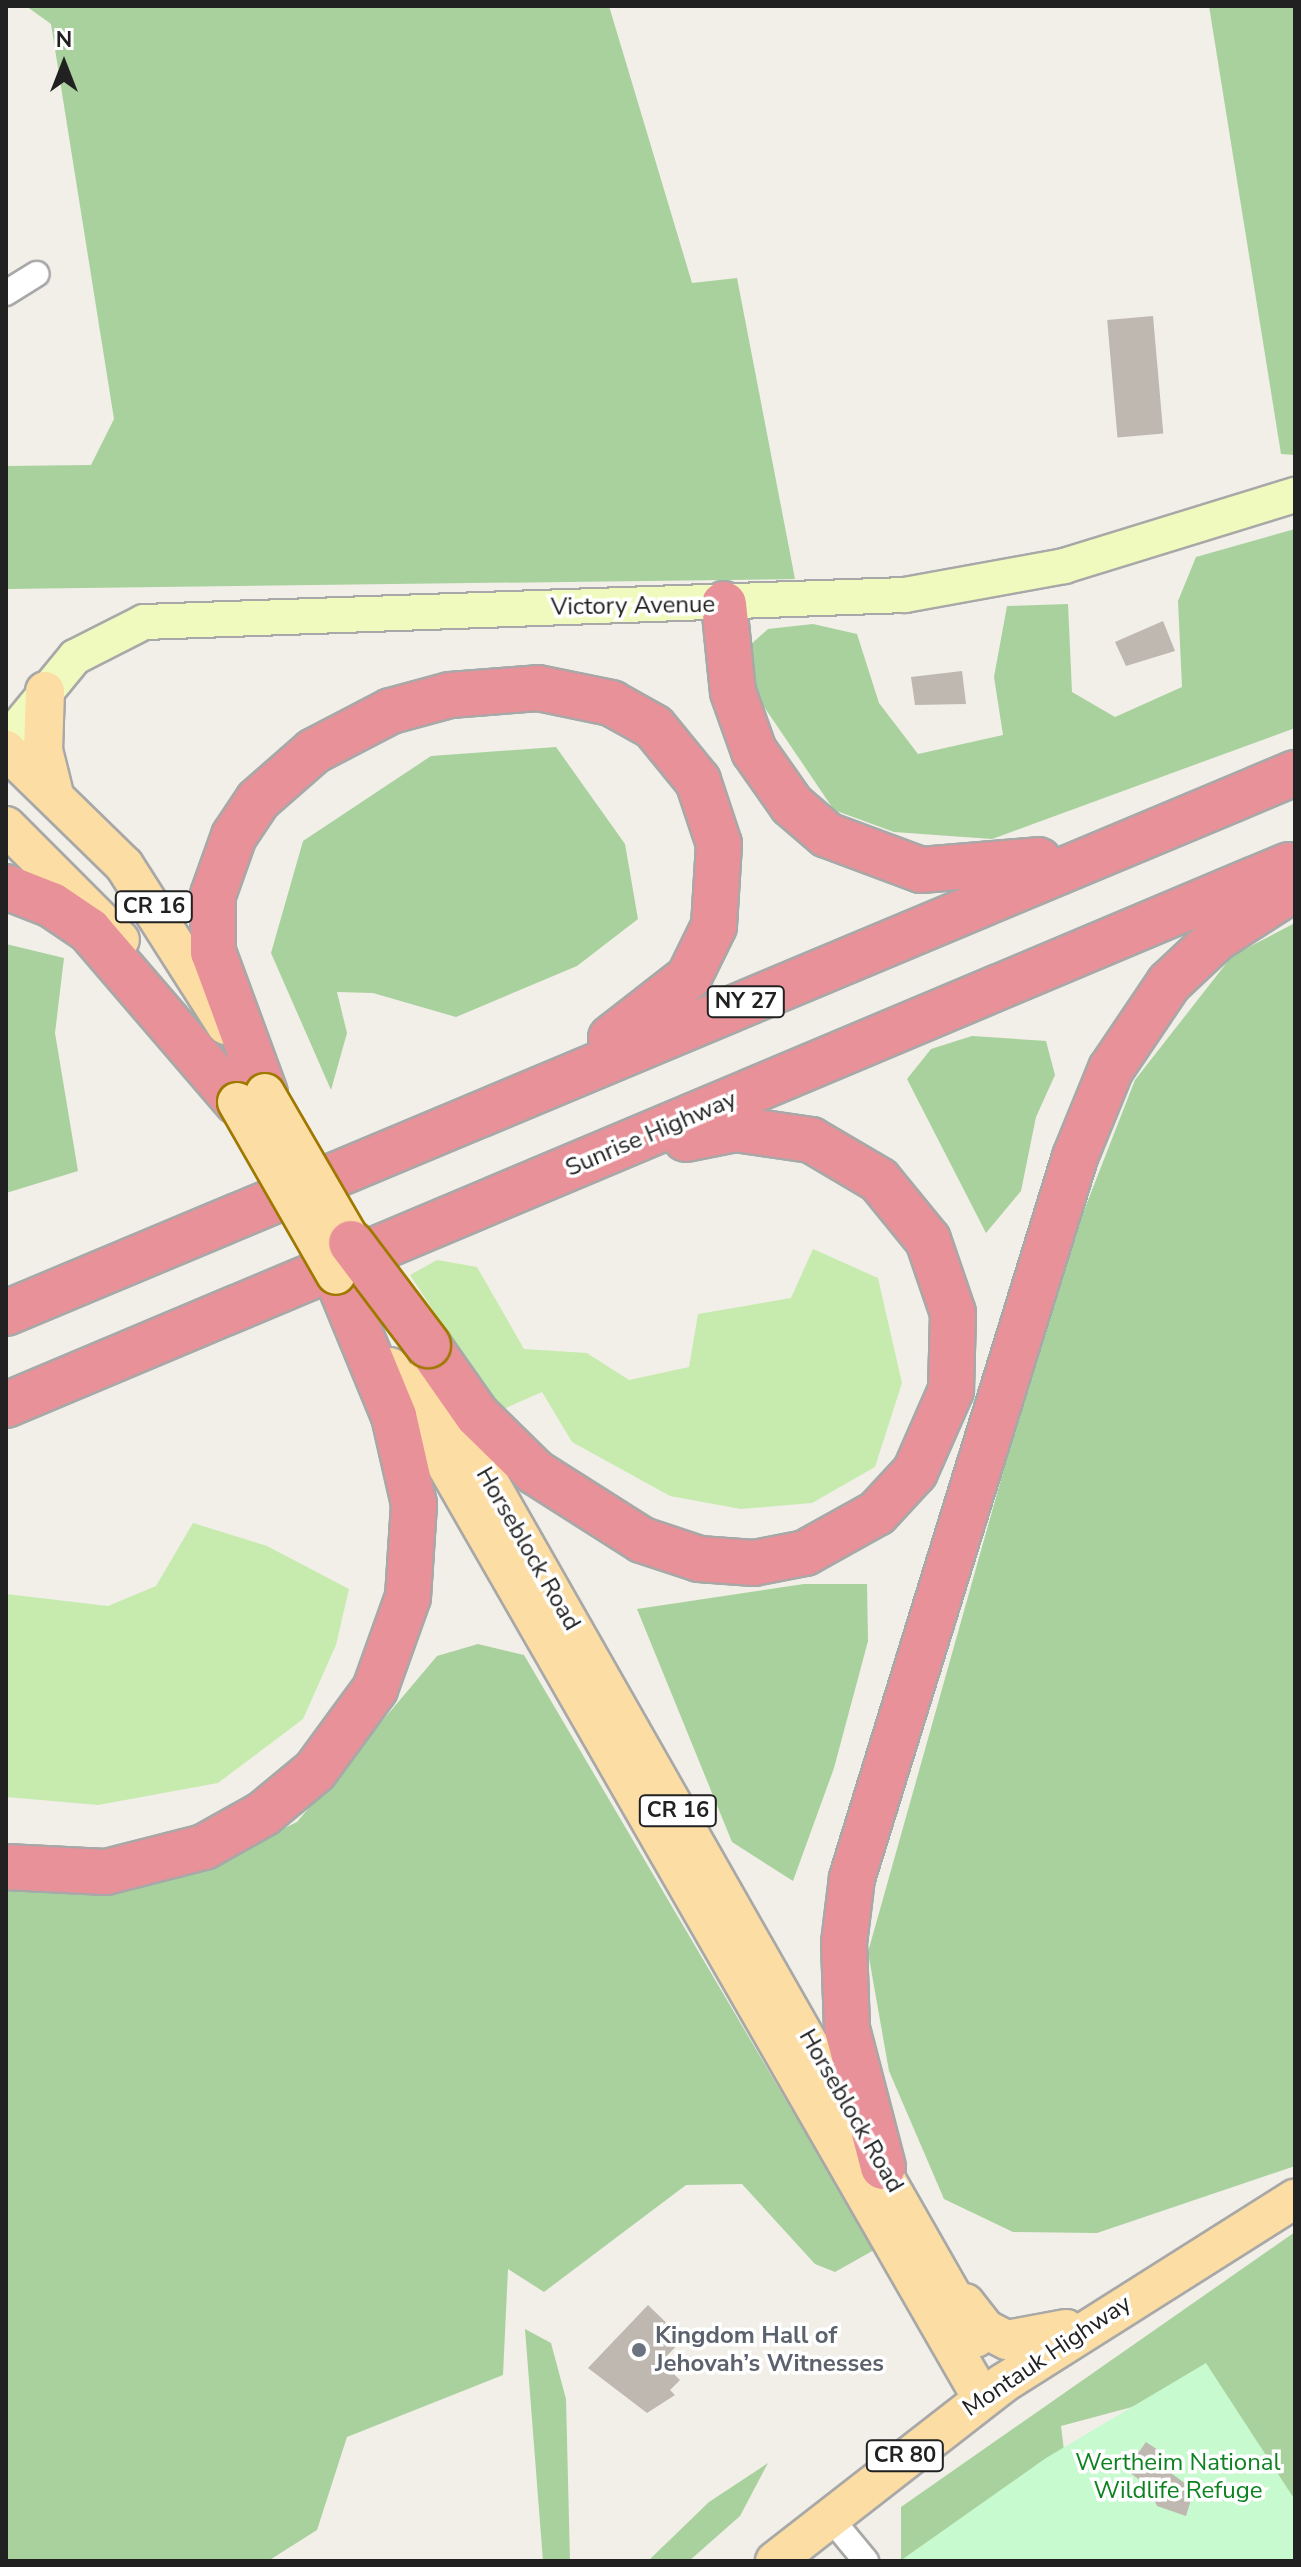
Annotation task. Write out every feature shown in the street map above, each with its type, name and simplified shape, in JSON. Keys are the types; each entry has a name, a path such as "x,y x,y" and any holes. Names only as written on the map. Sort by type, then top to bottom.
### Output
{"highway":[{"path":"724,604 733,692 754,751 792,805 848,848 894,865 970,871 1166,827"},
{"path":"251,1098 210,933 218,875 258,800 339,736 419,702 507,688 587,695 654,727 698,781 719,844 714,926 689,977 655,1009 463,1121"},
{"name":"NY 27","path":"6,1313 1295,773"},
{"name":"Sunrise Highway","path":"6,1405 1295,863"},
{"path":"6,887 89,930 251,1098"},
{"path":"883,2167 847,2029 844,1943 852,1878 1075,1157 1111,1069 1169,983 1217,938 1295,888"},
{"path":"344,1259 400,1357 477,1415 558,1491 642,1540 699,1559 754,1563 805,1553 877,1513 915,1472 951,1390 956,1341 949,1289 914,1218 858,1164 786,1132 736,1129 523,1188"},
{"path":"6,1867 106,1872 204,1847 263,1814 338,1746 389,1660 413,1565 400,1357 344,1259"},
{"path":"6,1417 71,1378"}],"main road":[{"path":"45,691 43,750 53,790"},
{"name":"CR 16","path":"6,750 53,790 146,896 251,1098 344,1259"},
{"name":"CR 16","path":"6,826 125,946 251,1098"},
{"name":"Horseblock Road","path":"400,1357 943,2271 992,2391"},
{"name":"Horseblock Road","path":"400,1357 992,2391"},
{"name":"Montauk Highway","path":"775,2561 828,2515 992,2391 1295,2199"},
{"path":"943,2271 977,2321 1007,2340 1098,2321"}],"street":[{"path":"6,293 37,274"},
{"name":"Victory Avenue","path":"6,741 45,691 92,644 153,621 849,599 996,582 1295,495"},
{"path":"828,2515 866,2561"}],"green space":[{"path":"26,6 609,6 692,283 737,278 795,579 6,589 6,466 91,465 114,419 51,24"},
{"path":"1209,6 1295,6 1295,455 1281,454"},
{"path":"1295,529 1295,728 992,839 894,832 834,810 746,680 748,647 768,629 813,624 857,634 879,703 918,754 1003,735 994,677 1007,606 1068,604 1072,692 1115,717 1182,687 1178,601 1196,557"},
{"path":"556,747 625,844 638,919 577,966 456,1017 373,993 337,992 347,1033 331,1090 271,953 303,841 431,756"},
{"path":"1295,923 1295,2166 1097,2233 1013,2232 944,2199 889,2071 868,1952 1058,1277 1135,1080 1232,956"},
{"path":"6,944 64,958 55,1033 78,1171 6,1193"},
{"path":"972,1036 1046,1041 1055,1075 1036,1117 1021,1191 986,1233 907,1079 931,1049"},
{"path":"813,1249 878,1278 902,1383 875,1467 812,1503 741,1509 670,1496 572,1442 542,1392 499,1411 410,1275 437,1260 477,1267 524,1349 587,1353 629,1380 689,1367 698,1314 791,1298"},
{"path":"193,1523 267,1546 349,1589 336,1645 303,1719 218,1783 98,1805 6,1797 6,1594 108,1606 156,1586"},
{"path":"804,1584 867,1584 868,1641 834,1768 793,1881 732,1842 637,1609"},
{"path":"478,1644 524,1655 874,2250 835,2272 815,2264 742,2184 686,2185 544,2292 508,2269 503,2375 347,2437 317,2530 268,2561 6,2561 6,1888 198,1870 297,1822 437,1656"},
{"path":"1295,2232 1295,2538 1203,2388 1061,2426 1068,2484 901,2561 901,2507"},
{"path":"525,2329 551,2343 566,2399 570,2561 543,2561"},
{"name":"Wertheim National Wildlife Refuge","path":"1206,2363 1295,2500 1295,2561 900,2561 1046,2458"},
{"path":"768,2463 740,2516 689,2561 648,2561 709,2502"}],"building":[{"path":"1153,316 1163,434 1117,438 1107,320"},
{"path":"1163,621 1175,651 1126,666 1115,642"},
{"path":"962,671 966,704 915,705 911,677"},
{"name":"Kingdom Hall of Jehovah’s Witnesses","path":"648,2305 683,2339 661,2362 680,2380 670,2390 675,2395 647,2413 588,2368"},
{"path":"1146,2442 1167,2456 1160,2465 1194,2490 1186,2516 1157,2506 1147,2485 1126,2470"}],"place":[{"name":"Kingdom Hall of Jehovah’s Witnesses","path":"639,2350"}]}
